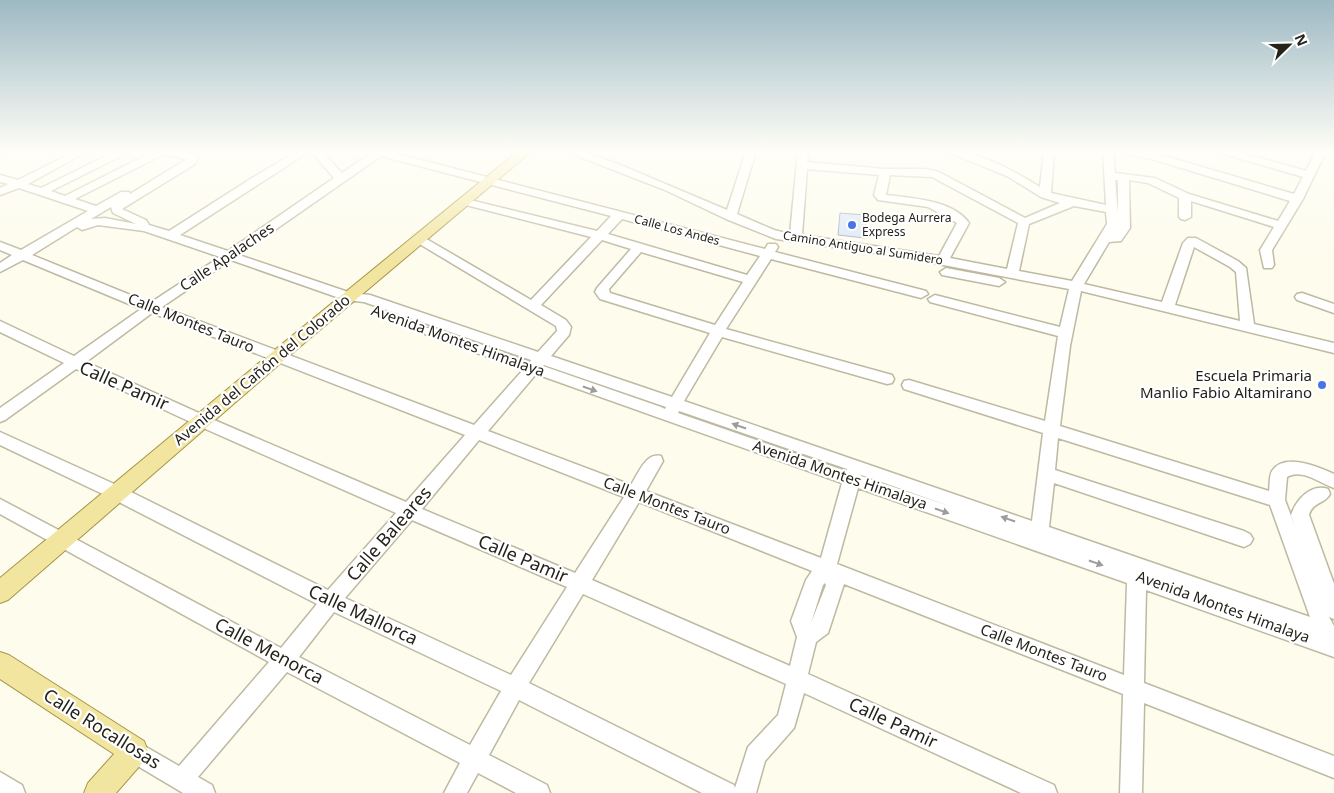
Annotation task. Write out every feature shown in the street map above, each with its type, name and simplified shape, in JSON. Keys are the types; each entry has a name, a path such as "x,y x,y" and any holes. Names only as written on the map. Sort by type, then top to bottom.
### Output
{"main road":[{"name":"Avenida del Cañón del Colorado","path":"0,592 277,357 481,188"},
{"name":"Calle Rocallosas","path":"0,664 134,751"},
{"path":"98,793 134,751"}],"street":[{"name":"Avenida Montes Himalaya","path":"31,188 133,228 145,227 172,235 350,297 356,304 535,363 1137,570 1331,643"},
{"path":"43,192 51,188"},
{"path":"65,200 88,188"},
{"path":"0,268 44,242 59,238 92,221 140,188"},
{"name":"Avenida Montes Himalaya","path":"145,227 142,222 117,211 116,208 150,188"},
{"path":"172,235 244,188"},
{"name":"Calle Apalaches","path":"0,416 151,308 328,188"},
{"name":"Calle Los Andes","path":"516,188 921,294"},
{"name":"Camino Antiguo al Sumidero","path":"667,188 700,201 730,217 765,232 780,236 944,266 1012,274 1075,291"},
{"path":"730,217 739,188"},
{"path":"796,238 799,188"},
{"path":"881,188 880,195 882,198 931,204 961,220 963,223 944,266 1167,308 1334,348"},
{"path":"964,188 1024,222"},
{"path":"1033,188 1045,196 1071,203 1112,210"},
{"path":"1045,196 1046,188"},
{"path":"1040,530 1065,333 1075,291 1113,224 1111,188"},
{"path":"1105,238 1117,238 1124,228 1123,188"},
{"path":"1168,188 1185,196 1280,225"},
{"path":"1261,188 1297,199"},
{"path":"1268,264 1266,250 1302,188"},
{"path":"1184,217 1185,196"},
{"name":"Calle Los Andes","path":"466,202 601,236 749,280"},
{"path":"1024,222 1071,203"},
{"path":"419,240 533,306 620,214"},
{"path":"1012,274 1024,222"},
{"path":"672,410 749,280 780,236"},
{"path":"1167,308 1189,243 1192,241 1234,264 1242,271 1247,327"},
{"name":"Calle Montes Tauro","path":"0,246 151,308 636,494 1334,767"},
{"path":"639,247 603,288 602,292 605,296 718,331 887,379"},
{"path":"1302,297 1334,309"},
{"path":"936,298 1065,333"},
{"name":"Calle Baleares","path":"182,779 284,660 331,601 535,363 564,332 564,327 561,323 533,306"},
{"name":"Calle Pamir","path":"0,326 74,363 202,421 409,512 579,583 1046,793"},
{"path":"909,385 1277,500"},
{"name":"Calle Mallorca","path":"4,444 117,494 331,601 515,687 726,793"},
{"path":"455,793 515,687 655,461"},
{"path":"1330,490 1309,480 1292,467 1283,469 1279,474 1277,500 1331,643"},
{"path":"746,793 756,755 787,722 807,637 801,620 815,580 827,569 853,473"},
{"path":"1047,474 1244,539"},
{"name":"Avenida Montes Himalaya","path":"877,481 1040,530 1137,570"},
{"path":"1330,490 1309,498 1302,506 1300,515 1332,601"},
{"name":"Calle Menorca","path":"0,506 284,660 540,793"},
{"path":"1131,793 1132,688 1137,570"},
{"name":"Calle Rocallosas","path":"134,751 204,793"},
{"path":"0,783 14,793"}],"building":[{"name":"Bodega Aurrera Express","path":"840,213 866,215 865,238 838,235"}],"place":[{"name":"Bodega Aurrera Express","path":"852,225"},
{"name":"Escuela Primaria Manlio Fabio Altamirano","path":"1322,385"}]}
